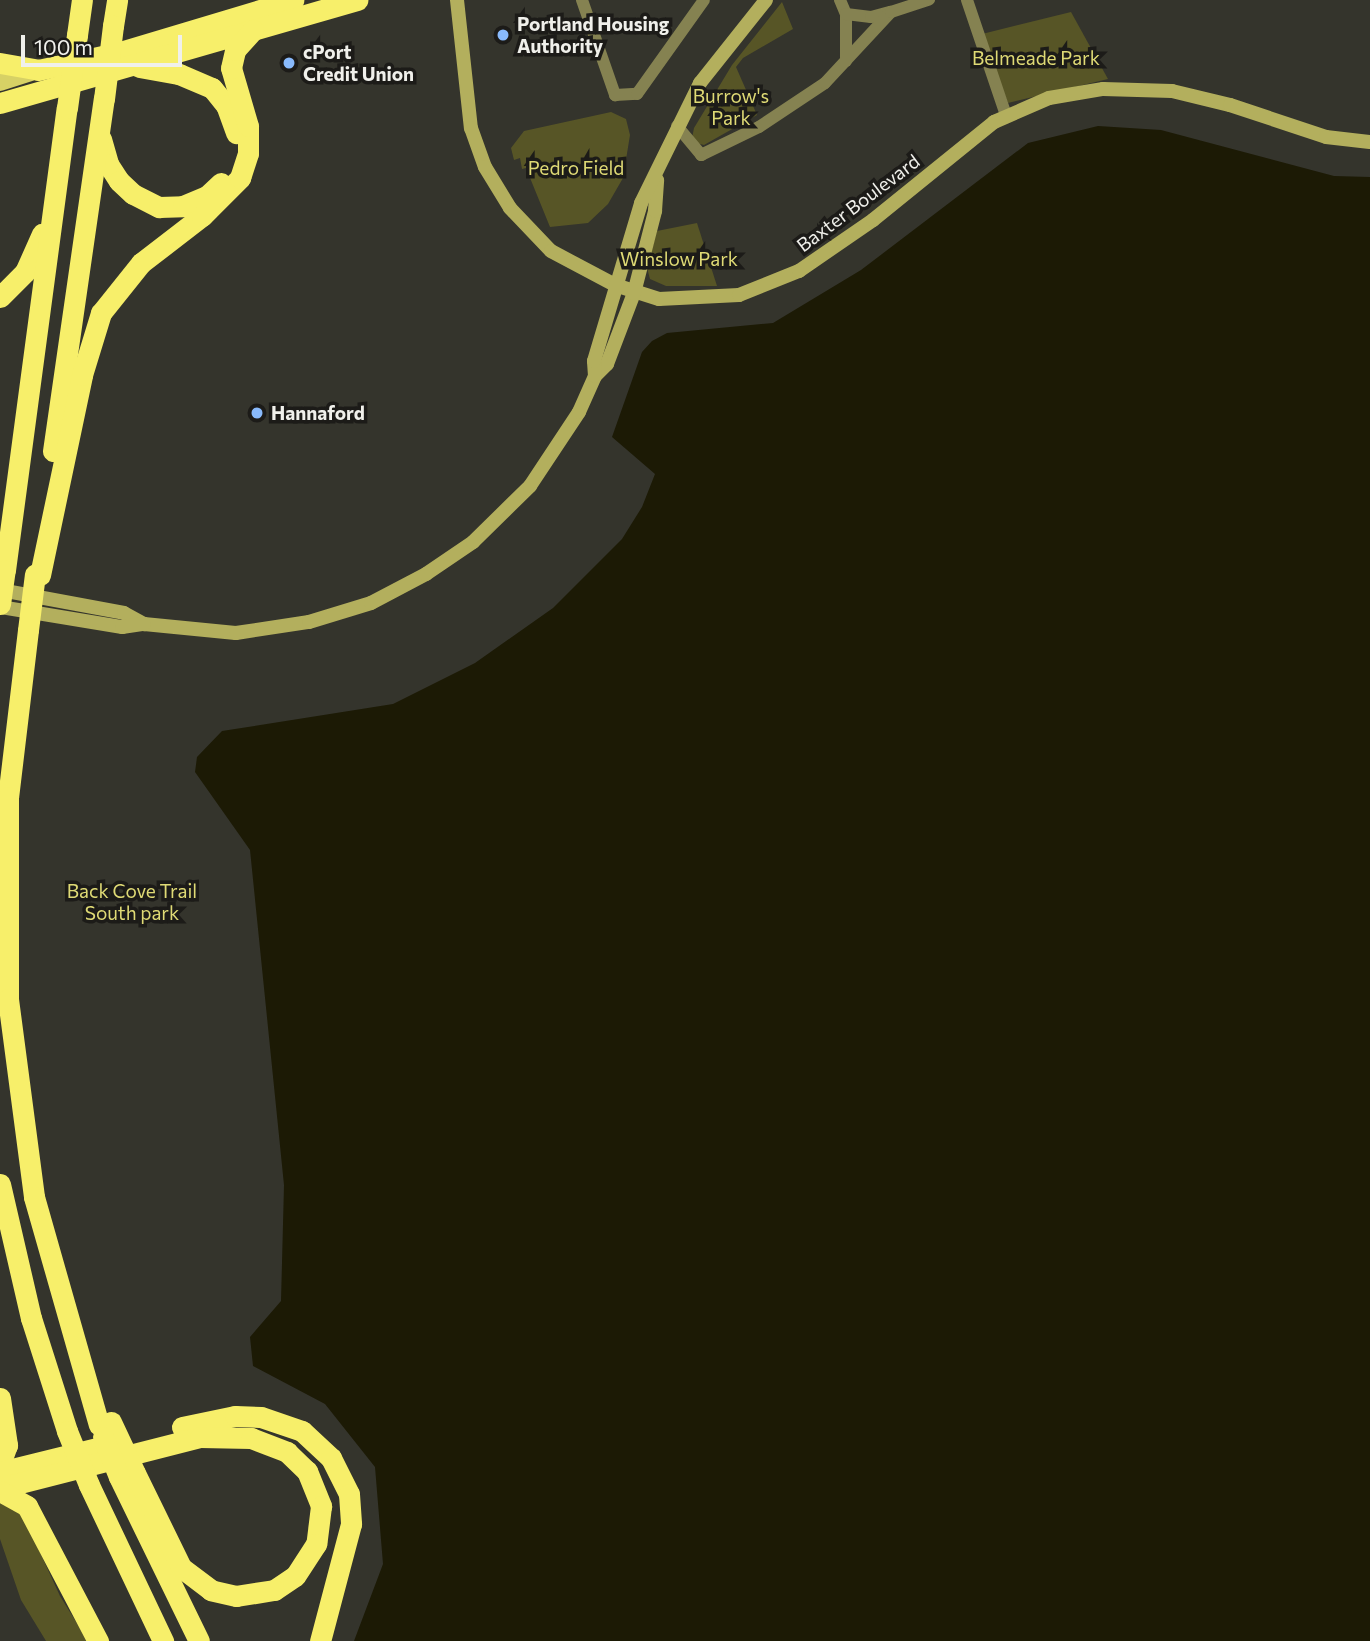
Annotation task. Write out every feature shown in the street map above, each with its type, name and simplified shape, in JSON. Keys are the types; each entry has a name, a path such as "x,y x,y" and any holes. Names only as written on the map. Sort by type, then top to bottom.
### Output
{"highway":[{"path":"74,0 77,35"},
{"path":"0,605 82,0"},
{"path":"38,575 117,0"},
{"path":"199,1641 105,1424 77,1350 34,1197 8,999 8,797 28,630 38,575 82,375 101,313 141,263 202,216 240,178 248,153 248,126 232,68 245,22 261,0"},
{"path":"0,103 133,66 293,0"},
{"path":"0,63 38,70 245,22 357,0"},
{"path":"100,128 108,164 119,181 133,194 159,206 183,206 207,196 224,180 235,156 236,126 226,105 212,89 190,78 133,66"},
{"path":"0,298 31,261 52,209"},
{"path":"0,1184 31,1318 67,1431 89,1485 163,1641"},
{"path":"0,1398 6,1445 0,1464"},
{"path":"0,1472 235,1416 261,1417 302,1431 335,1465 352,1512 348,1548 320,1641"},
{"path":"0,1489 200,1437 251,1437 287,1452 307,1471 321,1506 316,1544 295,1576 274,1590 236,1596 211,1590 181,1567 127,1475"},
{"path":"0,1489 27,1506 98,1641"}],"main road":[{"name":"Baxter Boulevard","path":"457,0 467,111 477,148 496,187 551,251 615,285 659,299 716,299 780,281 833,249 1006,115 1080,92 1149,89 1207,98 1325,137 1370,142"},
{"path":"595,376 594,361 641,203 657,177 677,126 708,71 766,0"},
{"path":"0,82 38,70"},
{"path":"0,605 122,627 144,624 218,632 276,628 351,610 403,587 452,558 502,516 560,447 595,376 607,364 634,293 655,211 657,177"},
{"path":"2,580 124,613 144,624"}],"street":[{"path":"582,0 615,95 637,94 704,0"},
{"path":"840,0 846,14 846,61"},
{"path":"846,14 871,17 929,0"},
{"path":"967,0 1006,115"},
{"path":"677,126 701,155 794,107 846,61 891,12"}],"green space":[{"name":"Burrow's Park","path":"782,2 793,29 743,58 736,67 757,115 704,145 696,143 692,138 694,128 732,65"},
{"name":"Belmeade Park","path":"1071,12 1108,79 1008,103 982,34"},
{"name":"Pedro Field","path":"611,112 626,119 630,135 623,178 608,204 588,223 550,227 526,168 522,169 520,158 514,160 511,148 524,131"},
{"name":"Winslow Park","path":"697,223 717,286 666,286 650,279 647,268 657,231"},
{"path":"0,1501 22,1513 60,1596 88,1641 46,1641 21,1600 0,1539"}],"shaded area":[{"path":"1098,126 1161,130 1334,176 1370,177 1370,1641 354,1641 383,1564 375,1467 325,1404 253,1366 250,1337 281,1301 284,1185 250,850 195,772 197,757 222,731 393,704 475,663 553,608 622,539 642,507 655,474 612,437 642,352 652,341 667,333 773,323 861,270 1028,143"}],"place":[{"name":"Portland Housing Authority","path":"503,35"},
{"name":"cPort Credit Union","path":"289,63"},
{"name":"Hannaford","path":"257,413"}],"park label":[{"name":"Back Cove Trail South park","path":"132,902"}]}
